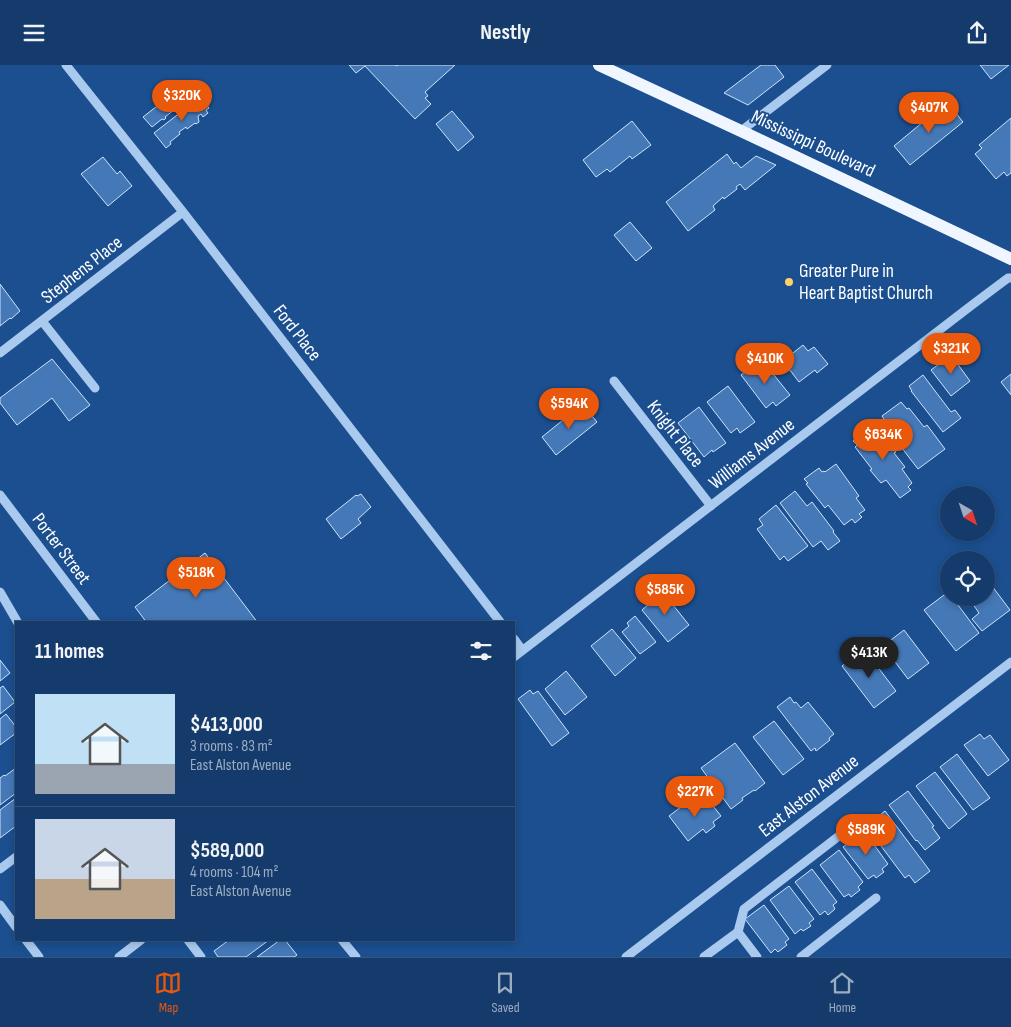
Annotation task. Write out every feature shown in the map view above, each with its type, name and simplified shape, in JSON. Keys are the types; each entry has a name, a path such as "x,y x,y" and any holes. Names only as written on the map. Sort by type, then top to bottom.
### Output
{"main road":[{"name":"Mississippi Boulevard","path":"599,65 1011,259"}],"street":[{"name":"Ford Place","path":"66,65 183,212 499,621"},
{"path":"741,131 827,65"},
{"name":"Stephens Place","path":"0,353 183,212"},
{"name":"Williams Avenue","path":"515,656 972,305 1008,278 1011,278"},
{"path":"42,321 95,388"},
{"name":"Knight Place","path":"614,381 711,507"},
{"name":"Porter Street","path":"0,495 94,621"},
{"path":"0,592 17,621"},
{"path":"515,640 522,650"},
{"name":"East Alston Avenue","path":"626,957 1011,662"},
{"path":"704,957 738,932 744,909 862,819"},
{"path":"0,869 15,858"},
{"path":"801,957 876,898"},
{"path":"0,905 15,926"},
{"path":"738,932 757,957"},
{"path":"27,941 39,957"},
{"path":"119,957 140,941"},
{"path":"189,941 201,957"},
{"path":"343,941 356,957"}],"building":[{"path":"349,65 455,65 425,92 428,96 425,98 431,104 415,119 365,66 356,73"},
{"path":"761,65 775,65 784,77 748,105 724,93"},
{"path":"980,65 1009,65 991,79"},
{"path":"184,85 192,96 165,117 164,120 162,119 152,127 143,117"},
{"path":"201,98 209,108 206,110 208,113 203,117 201,114 198,116 199,122 179,132 180,134 166,148 154,133"},
{"path":"947,102 963,122 910,165 894,146"},
{"path":"452,111 474,137 458,151 436,124"},
{"path":"1011,118 1011,173 1007,176 1004,172 996,179 975,154 982,148 979,145"},
{"path":"632,121 651,145 632,159 630,156 610,172 607,169 596,177 583,160"},
{"path":"727,154 734,164 736,162 741,168 756,156 776,165 745,190 740,184 736,187 737,189 724,199 723,197 713,206 715,210 688,231 666,202"},
{"path":"103,157 117,174 120,171 132,186 108,206 81,174"},
{"path":"630,222 652,248 636,261 614,235"},
{"path":"0,284 20,311 0,326"},
{"path":"803,345 808,351 814,347 828,364 817,373 815,370 799,382 783,361"},
{"path":"951,355 970,381 951,396 931,370"},
{"path":"52,359 90,405 69,421 52,398 17,425 0,403 0,398"},
{"path":"761,359 790,395 776,406 773,402 766,408 741,375"},
{"path":"1011,374 1011,395 1001,382"},
{"path":"923,375 951,412 955,410 961,418 943,432 909,386"},
{"path":"728,386 755,422 740,433 737,428 731,433 707,402"},
{"path":"901,402 907,409 909,408 924,427 927,425 945,449 918,469 885,426 887,424 882,416"},
{"path":"579,407 584,413 588,411 597,422 556,455 542,437"},
{"path":"699,407 726,443 713,452 712,450 704,457 678,423"},
{"path":"871,427 896,452 894,453 905,467 902,469 912,483 908,487 911,490 900,498 886,480 881,483 855,447 857,445 853,441"},
{"path":"836,464 859,496 856,498 865,510 859,514 862,517 855,523 852,519 844,525 828,505 825,508 804,479 819,468 822,472 825,472"},
{"path":"795,491 807,506 812,502 840,541 828,550 821,541 813,547 780,503"},
{"path":"361,494 371,507 358,519 361,523 341,539 326,519 356,495"},
{"path":"776,505 808,546 788,561 784,556 780,560 757,529 763,525 759,519"},
{"path":"205,553 256,621 146,621 135,607"},
{"path":"661,590 689,625 668,642 642,610 649,604 647,601"},
{"path":"995,590 1010,610 982,631 972,619 979,613 974,606 995,606"},
{"path":"940,598 940,606 959,606 979,633 956,651 924,610"},
{"path":"635,616 656,642 640,654 622,632 629,626 627,623"},
{"path":"612,629 636,658 615,676 591,646"},
{"path":"904,630 929,663 908,679 883,646"},
{"path":"864,649 896,691 874,708 842,666"},
{"path":"0,660 10,673 0,681"},
{"path":"566,671 587,697 565,715 545,689"},
{"path":"3,686 15,702 0,714 0,688"},
{"path":"530,690 533,694 538,691 569,733 552,746 518,699"},
{"path":"790,697 801,708 808,702 834,734 829,738 830,740 816,751 815,748 811,751 777,707"},
{"path":"6,714 15,726 15,734 0,745 0,719"},
{"path":"774,721 804,759 783,775 753,737"},
{"path":"980,734 984,739 990,735 1009,760 988,776 964,745"},
{"path":"735,743 765,783 742,798 743,800 731,809 701,768"},
{"path":"957,754 990,798 973,810 940,767"},
{"path":"15,769 15,794 0,805 0,778"},
{"path":"935,772 967,814 949,829 916,786"},
{"path":"908,791 934,826 932,827 940,838 925,850 889,805"},
{"path":"706,797 721,816 713,822 715,826 706,833 703,829 688,841 669,816 685,804 689,809"},
{"path":"15,799 15,827 0,838 0,810"},
{"path":"885,811 930,871 915,883 909,875 905,878 866,826"},
{"path":"864,831 888,864 882,869 884,872 876,878 874,875 868,879 843,847"},
{"path":"839,850 863,882 858,887 860,890 851,897 849,894 844,897 820,865"},
{"path":"812,869 837,902 833,905 835,909 828,915 825,911 820,915 795,882"},
{"path":"789,886 814,919 809,923 811,926 803,931 801,929 795,934 770,900"},
{"path":"764,905 789,939 785,942 787,945 778,952 775,949 771,953 745,919"},
{"path":"228,941 268,941 246,957 218,957 214,951"},
{"path":"279,941 286,941 297,955 294,957 257,957"}],"place":[{"name":"Greater Pure in Heart Baptist Church","path":"789,282"}]}
